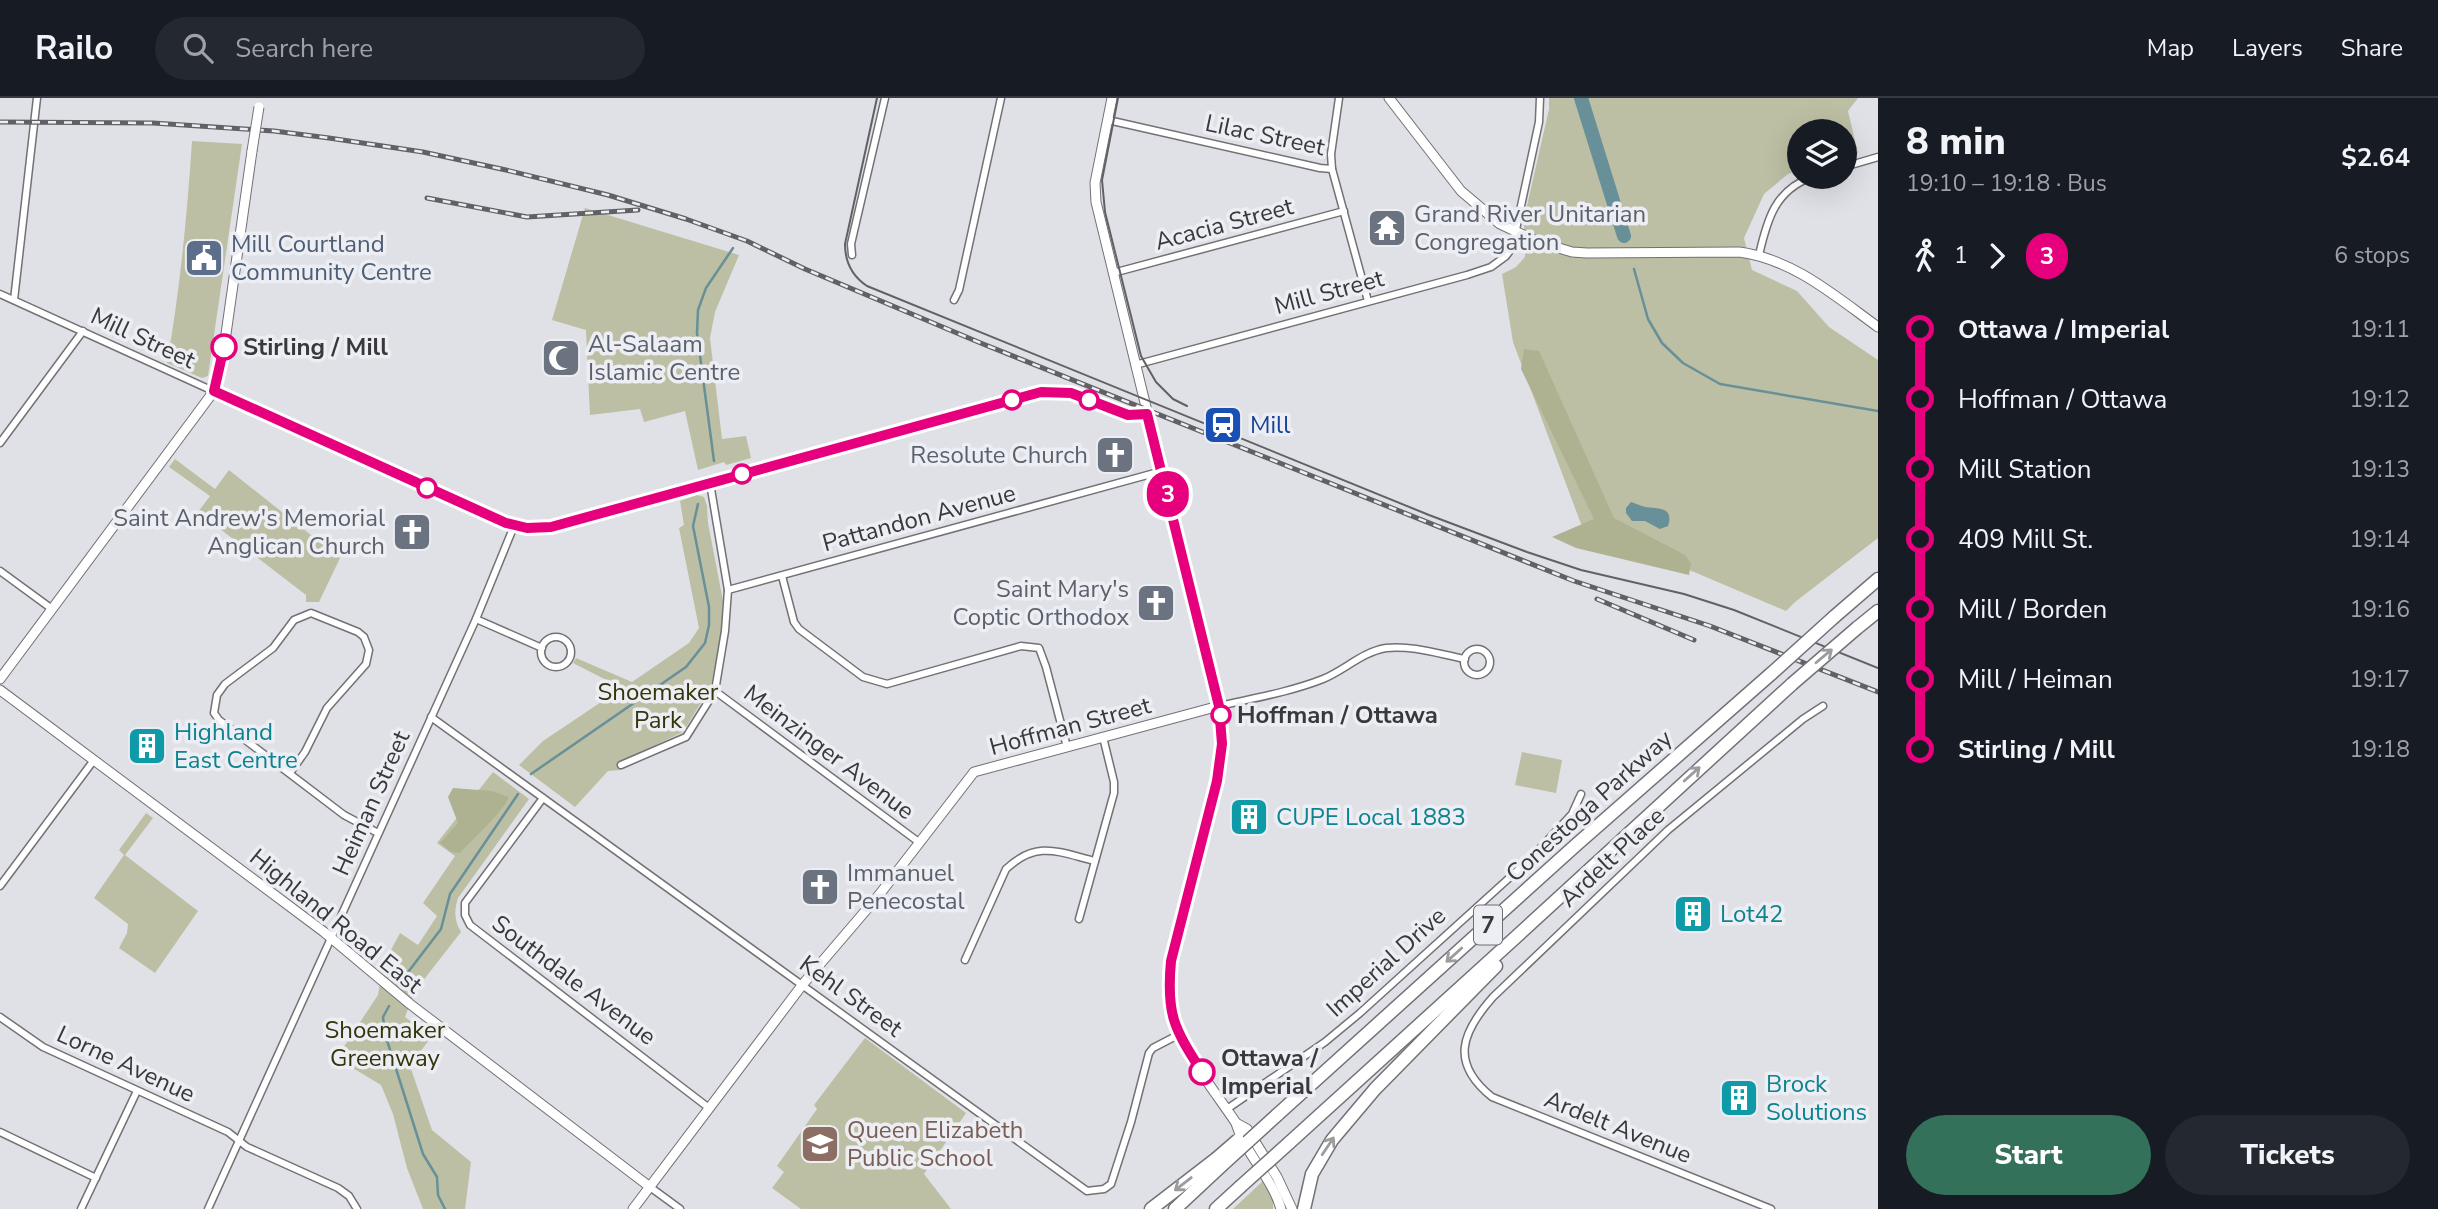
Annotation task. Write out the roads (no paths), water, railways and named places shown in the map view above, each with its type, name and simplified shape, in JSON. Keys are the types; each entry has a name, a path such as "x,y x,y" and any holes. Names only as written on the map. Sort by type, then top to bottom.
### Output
{"highway":[{"name":"Conestoga Parkway","path":"1175,1209 1218,1163 1289,1104 1576,845 1878,579"},
{"name":"Conestoga Parkway","path":"1216,1209 1792,684 1878,611"},
{"path":"1304,1209 1312,1174 1332,1140 1375,1089 1508,954 1517,937"},
{"path":"1150,1209 1218,1163"}],"street":[{"path":"14,300 37,98"},
{"path":"852,255 851,244 885,98"},
{"path":"954,300 959,290 1001,98"},
{"path":"1112,98 1095,191 1134,365 1219,706 1222,744 1217,781 1171,961 1168,990 1178,1035 1271,1181 1282,1209"},
{"path":"1339,98 1331,154 1332,169 1368,301"},
{"path":"1389,98 1461,191 1488,215 1515,232 1572,252 1739,252 1759,255 1809,278 1878,327"},
{"name":"Mill Street","path":"1134,365 1488,268 1506,256 1512,248 1539,122 1540,98"},
{"path":"0,679 214,391 222,362 259,102"},
{"name":"Lilac Street","path":"1108,120 1332,169"},
{"path":"1857,163 1878,157"},
{"path":"1759,255 1775,205 1790,189"},
{"name":"Acacia Street","path":"1113,273 1344,211"},
{"name":"Mill Street","path":"0,294 446,497 514,526 527,528 551,527 1041,392 1071,393 1128,415 1147,414"},
{"path":"0,443 83,331"},
{"name":"Pattandon Avenue","path":"727,590 1162,471"},
{"path":"621,765 686,737 715,691 725,631 727,590 710,483"},
{"name":"Heiman Street","path":"208,1209 476,619 514,526"},
{"path":"0,571 52,609"},
{"path":"782,576 794,622 799,629 863,677 887,684 1021,646 1039,648 1067,747"},
{"path":"290,773 305,752 327,708 366,664 369,650 364,637 358,632 311,613 295,620 273,648 225,684 218,695 214,713 219,720 344,815 378,833"},
{"path":"476,619 542,648"},
{"path":"559,637 567,642 570,656 562,665 553,666 542,658 542,648 549,639 559,637"},
{"name":"Hoffman Street","path":"633,1209 803,984 920,843 974,772 1315,682 1364,655 1381,649 1409,648 1465,659"},
{"name":"Hoffman Street","path":"1480,649 1487,653 1490,665 1481,674 1472,673 1466,667 1465,659 1469,652 1480,649"},
{"name":"Highland Road East","path":"0,690 330,937 410,1004 680,1209"},
{"name":"Meinzinger Avenue","path":"715,691 920,843"},
{"name":"Ardelt Place","path":"1465,1064 1467,1037 1478,1014 1493,998 1668,830 1803,719 1824,706"},
{"name":"Kehl Street","path":"431,716 1087,1191 1094,1192 1111,1184 1149,1053 1178,1035"},
{"path":"1079,919 1114,793 1114,782 1103,737"},
{"path":"0,886 94,760"},
{"name":"Imperial Drive","path":"1227,1109 1325,1042 1360,1013 1529,860 1572,814 1581,793"},
{"name":"Southdale Avenue","path":"543,798 465,904 465,915 470,925 709,1108"},
{"path":"965,960 1006,869 1016,859 1040,850 1095,861"},
{"name":"Lorne Avenue","path":"0,1017 43,1047 228,1132 247,1147 338,1188 349,1196 357,1209"},
{"name":"Ardelt Avenue","path":"1465,1064 1476,1084 1492,1097 1771,1209"},
{"path":"81,1209 136,1091"},
{"path":"1236,1123 1247,1129 1277,1177 1292,1209"},
{"path":"0,1132 96,1178"}],"water":[{"path":"1631,502 1666,511 1669,514 1668,526 1660,529 1645,521 1632,521 1626,513"}],"waterway":[{"path":"1581,98 1624,236"},
{"path":"714,461 697,333 698,310 706,288 733,248"},
{"path":"1634,269 1648,319 1662,343 1683,363 1720,384 1878,411"},
{"path":"531,774 686,667 705,643 709,607 693,526 698,504"},
{"path":"402,980 441,929 450,894 518,794"},
{"path":"389,1006 383,1017 385,1034 423,1154 437,1177 438,1195 445,1209"}],"tram line":[{"path":"877,98 845,244 850,268 867,286 1429,515 1581,570 1684,594 1734,610 1878,668"},
{"path":"1118,98 1102,180 1105,212 1141,356 1156,382 1173,399 1187,406"}],"railway":[{"path":"0,122 153,123 274,131 423,152 608,195 747,241 805,269 983,344 1574,581 1710,626 1878,692"},
{"path":"427,198 527,217 638,210"},
{"path":"1597,599 1694,640"}],"place":[{"name":"Grand River Unitarian Congregation","path":"1387,228"},
{"name":"Mill Courtland Community Centre","path":"204,258"},
{"name":"Stirling / Mill","path":"224,347"},
{"name":"Al-Salaam Islamic Centre","path":"561,358"},
{"name":"Mill","path":"1223,425"},
{"name":"Resolute Church","path":"1115,455"},
{"name":"Saint Andrew's Memorial Anglican Church","path":"412,532"},
{"name":"Saint Mary's Coptic Orthodox","path":"1156,603"},
{"name":"Hoffman / Ottawa","path":"1221,715"},
{"name":"Highland East Centre","path":"147,746"},
{"name":"CUPE Local 1883","path":"1249,817"},
{"name":"Immanuel Penecostal","path":"820,887"},
{"name":"Lot42","path":"1693,914"},
{"name":"Ottawa / Imperial","path":"1202,1072"},
{"name":"Brock Solutions","path":"1739,1098"},
{"name":"Queen Elizabeth Public School","path":"820,1144"}],"park label":[{"name":"Shoemaker Park","path":"658,706"},
{"name":"Shoemaker Greenway","path":"385,1044"}]}
